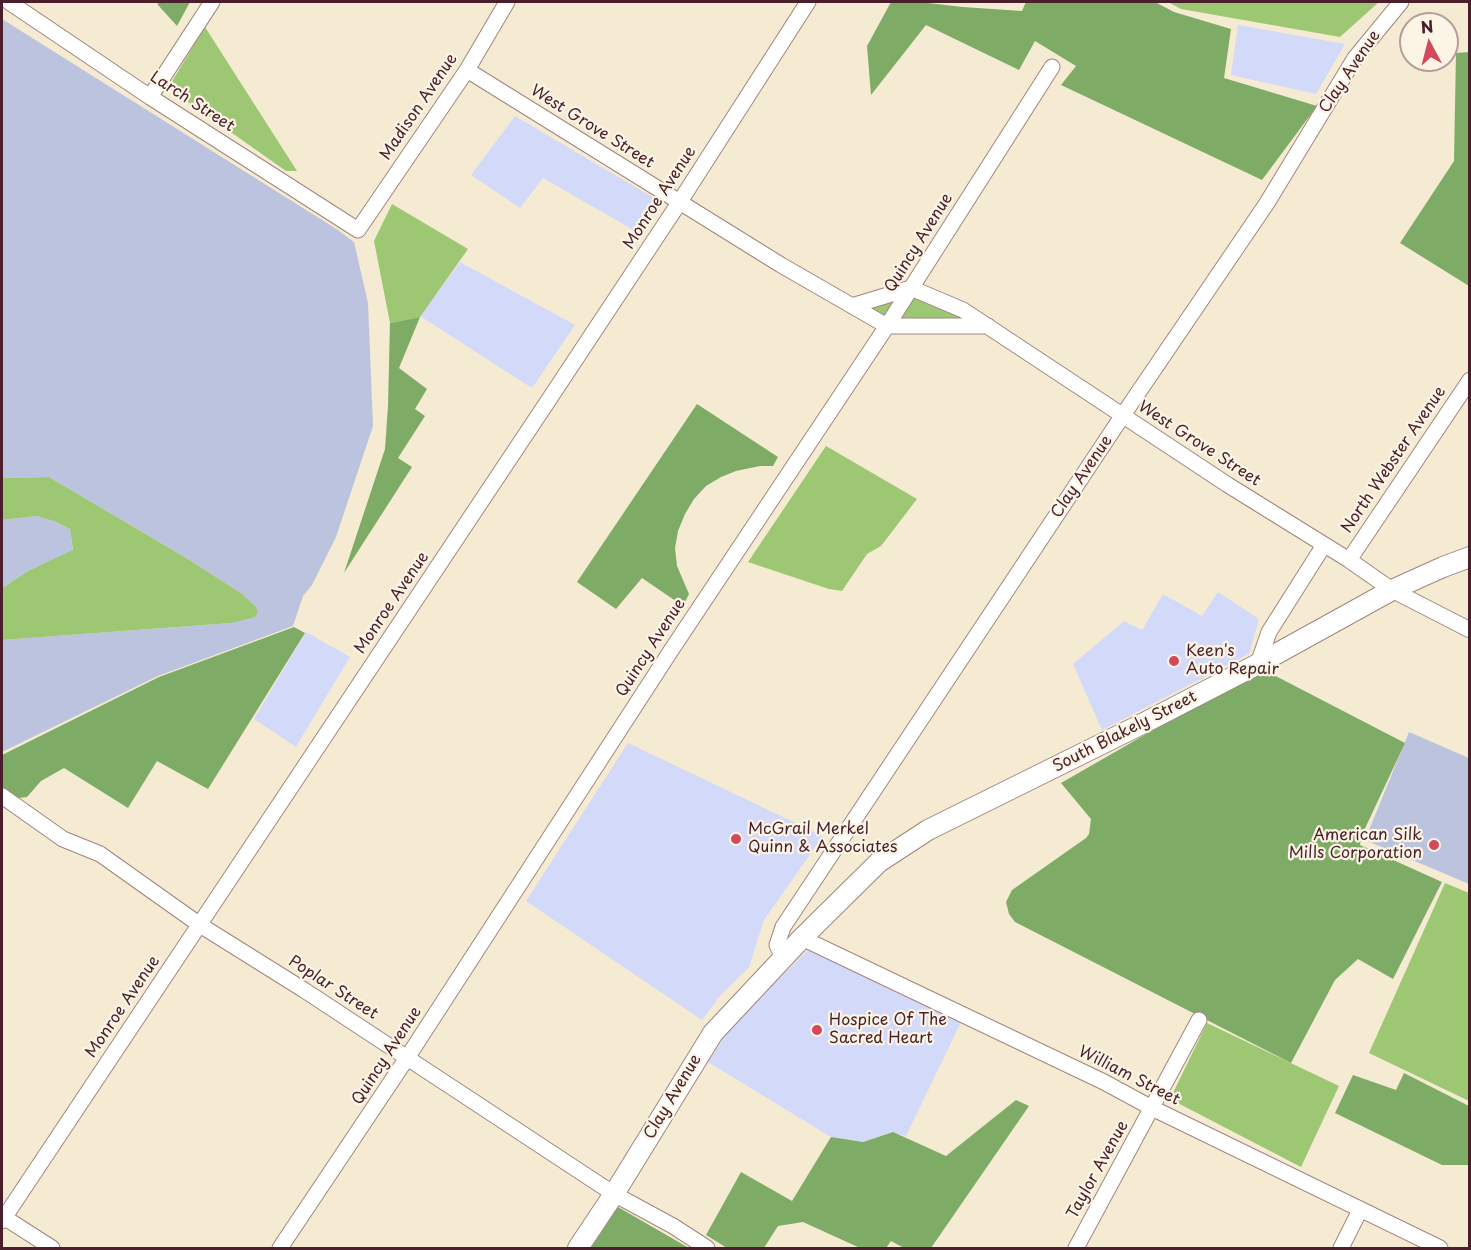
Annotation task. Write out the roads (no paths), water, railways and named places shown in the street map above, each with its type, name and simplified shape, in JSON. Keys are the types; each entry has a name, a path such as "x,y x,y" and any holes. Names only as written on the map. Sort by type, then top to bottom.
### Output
{"main road":[{"name":"South Blakely Street","path":"802,938 879,862 928,830 1142,724 1258,664 1392,590 1470,557"},
{"name":"Clay Avenue","path":"578,1248 713,1033 802,938"}],"street":[{"name":"Larch Street","path":"9,2 150,97 358,230"},
{"path":"150,97 212,2"},
{"name":"Madison Avenue","path":"358,230 467,70 507,2"},
{"name":"Monroe Avenue","path":"2,1218 200,925 679,203 808,2"},
{"name":"Clay Avenue","path":"783,958 777,945 783,927 1123,415 1267,203 1355,58 1401,2"},
{"name":"Quincy Avenue","path":"280,1248 407,1058 663,662 887,326 1052,67"},
{"name":"West Grove Street","path":"467,70 679,203 887,326 988,326"},
{"path":"852,306 911,288"},
{"name":"West Grove Street","path":"911,288 963,310 1392,590 1470,630"},
{"name":"North Webster Avenue","path":"1349,560 1470,380"},
{"name":"North Webster Avenue","path":"1258,664 1269,632 1324,545"},
{"name":"Poplar Street","path":"6,802 63,839 100,854 200,925 304,990 614,1194 673,1226 707,1248"},
{"name":"William Street","path":"802,938 1104,1082 1152,1108 1440,1248"},
{"name":"Taylor Avenue","path":"1076,1248 1199,1020"},
{"path":"1341,1248 1360,1210"},
{"path":"2,1218 52,1248"}],"place":[{"name":"Keen's Auto Repair","path":"1174,661"},
{"name":"McGrail Merkel Quinn & Associates","path":"736,839"},
{"name":"American Silk Mills Corporation","path":"1434,845"},
{"name":"Hospice Of The Sacred Heart","path":"817,1030"}]}
